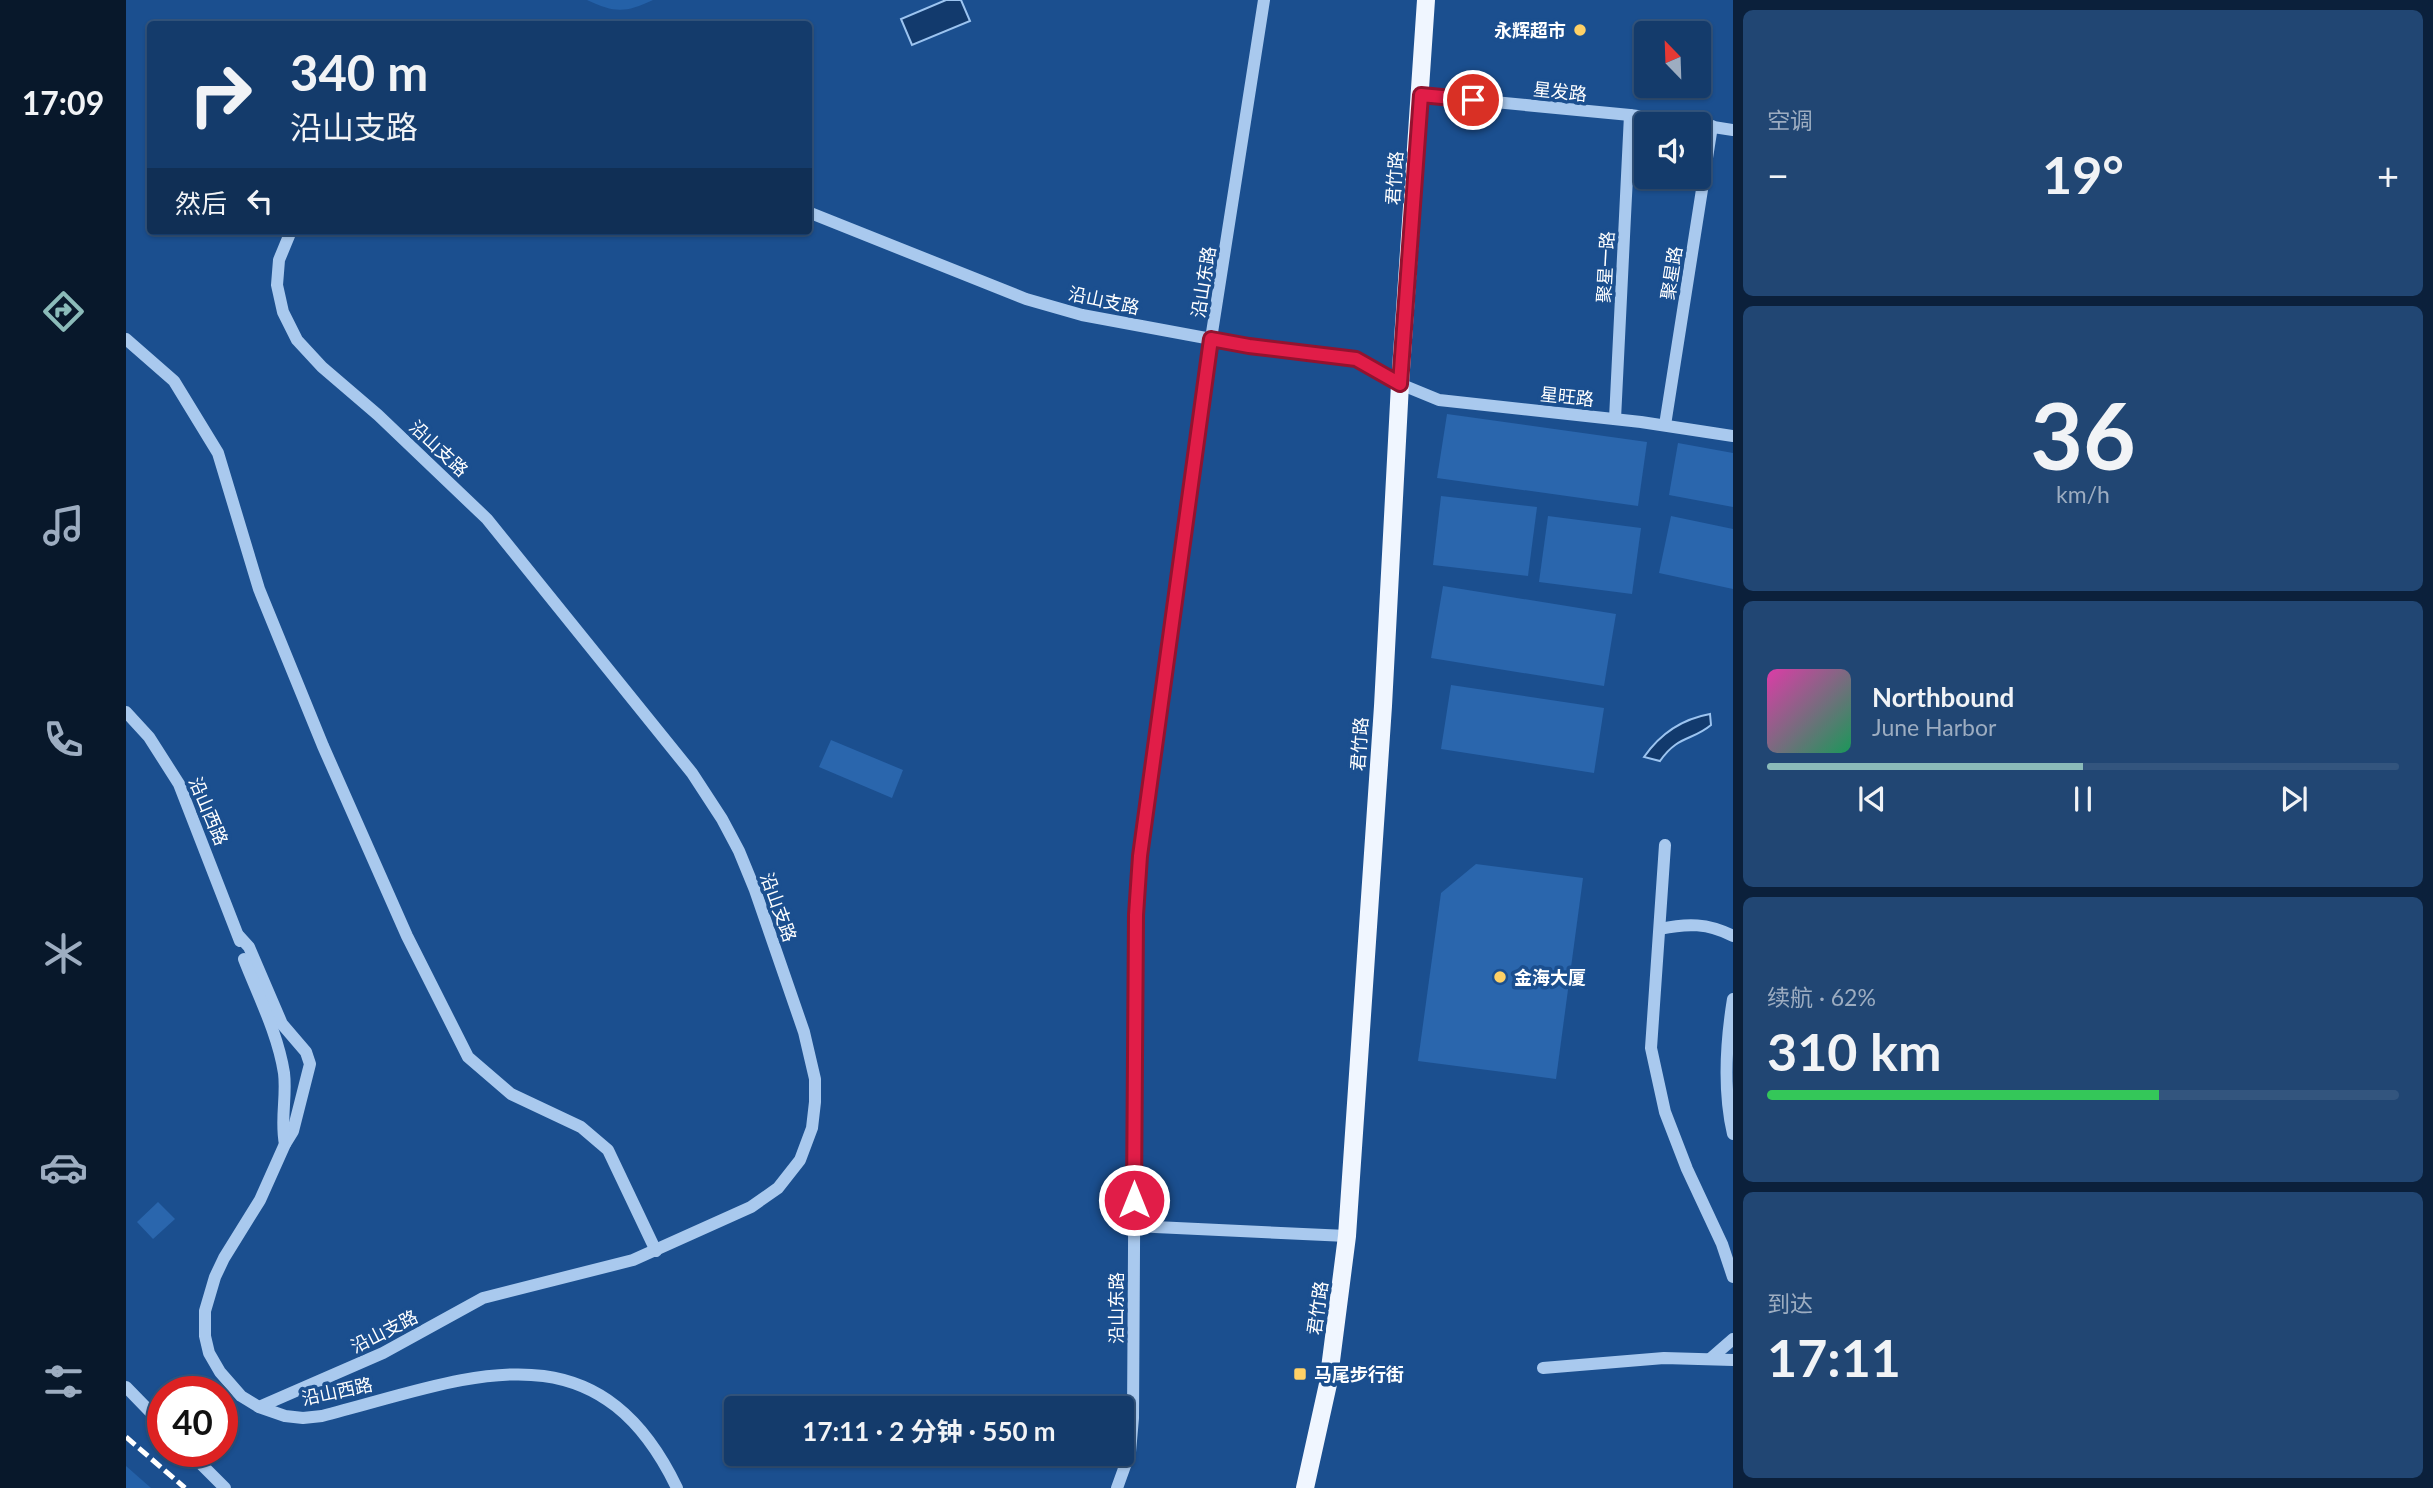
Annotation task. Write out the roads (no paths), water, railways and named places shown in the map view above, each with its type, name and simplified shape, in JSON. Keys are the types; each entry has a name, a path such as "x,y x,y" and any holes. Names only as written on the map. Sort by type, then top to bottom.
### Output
{"main road":[{"name":"君竹路","path":"1305,1488 1328,1384 1347,1236 1383,706 1400,384 1426,0"}],"street":[{"name":"沿山东路","path":"1117,1488 1128,1461 1133,1418 1136,915 1140,856 1211,339 1264,0"},
{"name":"星发路","path":"1421,95 1634,116"},
{"name":"聚星一路","path":"1615,419 1630,116"},
{"name":"星发路","path":"1711,126 1733,130"},
{"name":"聚星路","path":"1665,425 1694,189"},
{"name":"沿山支路","path":"812,214 1026,299 1082,315 1249,346 1356,359 1400,384"},
{"name":"沿山支路","path":"259,1407 383,1353 483,1298 603,1269 656,1251 721,1223 763,1200 793,1172 809,1139 815,1102 815,1079 810,1054 755,890 732,835 692,773 510,545 463,494 379,415 322,367 297,340 283,312 277,285 279,260 289,235"},
{"path":"126,339 174,381 218,453 259,589 323,746 407,936 468,1057 511,1094 581,1127 608,1150 656,1251"},
{"name":"星旺路","path":"1400,384 1439,400 1665,425 1733,436"},
{"name":"沿山西路","path":"126,712 154,743 179,784 239,936 241,951 281,1059 285,1084 282,1130 285,1144"},
{"path":"1665,845 1651,1048 1665,1112 1686,1169 1723,1244 1733,1277"},
{"path":"1660,929 1680,924 1702,924 1733,936"},
{"name":"沿山西路","path":"239,936 249,947 282,1024 306,1052 310,1064 293,1130 260,1200 219,1267 205,1311 205,1336 215,1364 230,1386 259,1407 285,1416 313,1418 466,1379 519,1374 548,1375 571,1381 595,1393 631,1419 677,1488"},
{"path":"1733,999 1727,1086 1733,1134"},
{"path":"281,1059 285,1052 292,1048 306,1052"},
{"path":"1133,1226 1347,1236"},
{"path":"1709,1359 1733,1339"},
{"path":"1543,1368 1654,1358 1733,1360"},
{"path":"126,1387 147,1409"},
{"path":"204,1467 225,1488"}],"railway":[{"path":"126,1437 185,1488"}],"place":[{"name":"永辉超市","path":"1580,30"},
{"name":"金海大厦","path":"1500,977"},
{"name":"马尾步行街","path":"1300,1374"}]}
